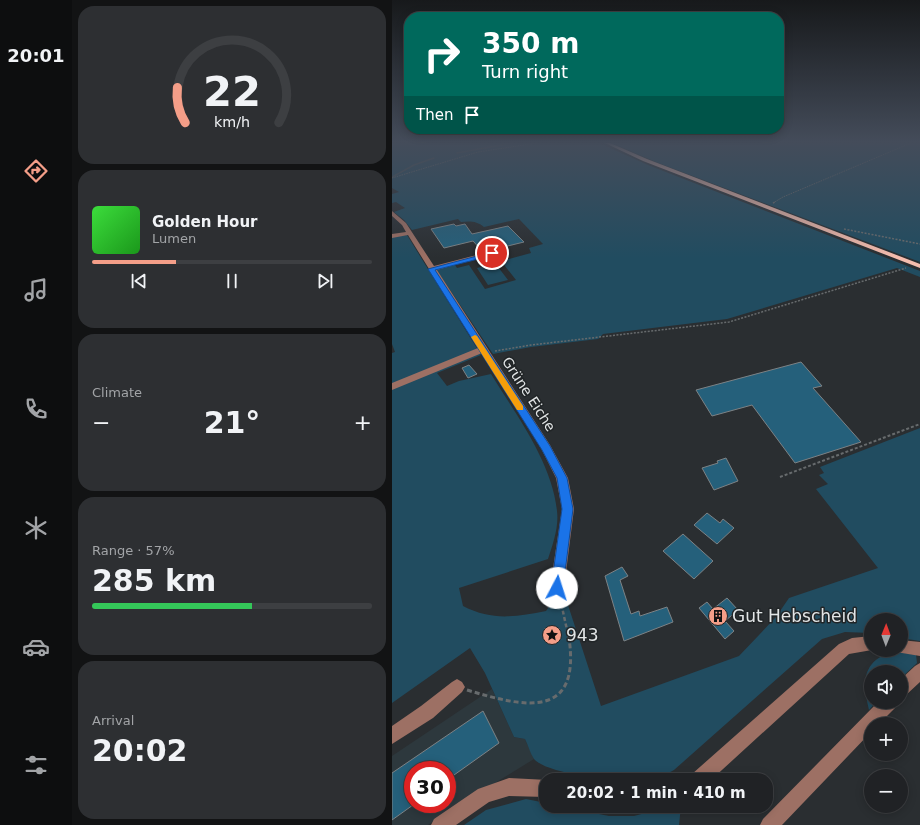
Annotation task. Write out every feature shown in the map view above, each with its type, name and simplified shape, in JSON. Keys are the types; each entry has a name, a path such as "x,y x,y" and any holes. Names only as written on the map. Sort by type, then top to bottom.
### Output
{"main road":[{"path":"701,182 920,266"}],"street":[{"name":"Grüne Eiche","path":"392,213 404,224 410,233 546,448 562,478 568,509 557,588"},
{"path":"392,236 410,233"},
{"path":"432,269 492,253"},
{"path":"392,387 484,352"},
{"path":"706,773 844,649 857,644 864,644"},
{"path":"908,648 920,649"},
{"path":"908,683 920,670"},
{"path":"392,736 427,712 457,687"},
{"path":"769,825 882,709"},
{"path":"440,825 484,794 510,787 539,788"}],"path":[{"path":"775,204 773,203 775,200 820,182"},
{"path":"840,228 920,244"},
{"path":"484,352 531,345 729,322 909,266"},
{"path":"780,477 920,424"},
{"path":"457,687 497,700 532,703 553,699 565,685 570,673 564,611 557,588"}],"shaded area":[{"path":"392,182 690,182 920,271 920,277 897,268 727,319 603,334 598,339 531,347 493,354 436,269 455,265 457,268 469,265 485,289 516,280 501,261 531,253 529,248 543,244 519,219 484,227 473,222 461,222 458,219 412,230 404,220 394,212 405,208 396,202 392,203 392,194 399,192 392,188"},
{"path":"707,182 920,182 920,262"},
{"path":"407,235 481,355 437,373 447,386 459,381 491,374 522,422 541,457 554,493 557,511 556,529 548,559 459,588 463,606 474,611 494,616 514,616 546,611 570,578 567,602 601,706 739,656 776,617 789,598 878,568 816,489 828,484 819,475 824,473 820,467 920,428 920,641 908,639 908,613 864,613 864,633 845,632 822,639 669,773 568,773 542,765 534,759 525,739 514,737 485,673 470,648 392,703 392,353 395,352 392,344 392,237"},
{"path":"495,263 508,280 488,285 477,268"},
{"path":"908,654 916,655 917,663 908,671 908,665 871,665 880,657 908,657"},
{"path":"492,689 514,737 525,739 534,759 456,805 456,761 404,761 404,813 445,813 428,825 392,825 392,756"},
{"path":"526,799 539,802 539,813 594,813 609,816 634,816 645,813 680,813 679,825 464,825 486,810"}],"building":[{"path":"454,224 456,226 465,224 472,234 508,226 524,242 483,252 473,241 444,248 431,229"},
{"path":"801,362 822,386 813,388 861,442 795,463 752,405 712,416 696,390"},
{"path":"469,365 477,374 468,378 462,368"},
{"path":"726,458 738,481 714,490 702,468 718,463 717,461"},
{"path":"707,513 720,523 723,519 734,528 717,544 694,525"},
{"path":"683,534 713,561 694,579 663,551"},
{"path":"622,567 628,576 620,580 631,614 639,611 640,616 667,607 673,622 624,641 605,576"},
{"name":"Gut Hebscheid","path":"727,598 738,610 725,621 734,631 725,639 699,608 707,602 713,609"},
{"path":"483,711 499,743 456,774 456,761 410,761"},
{"path":"404,765 404,811 392,820 392,773"}],"slow traffic":[{"path":"475,337 520,408"}],"place":[{"name":"Gut Hebscheid","path":"718,616"},
{"name":"943","path":"552,635"}],"route":[{"path":"492,253 432,269 546,448 562,478 568,509 557,588"}]}
